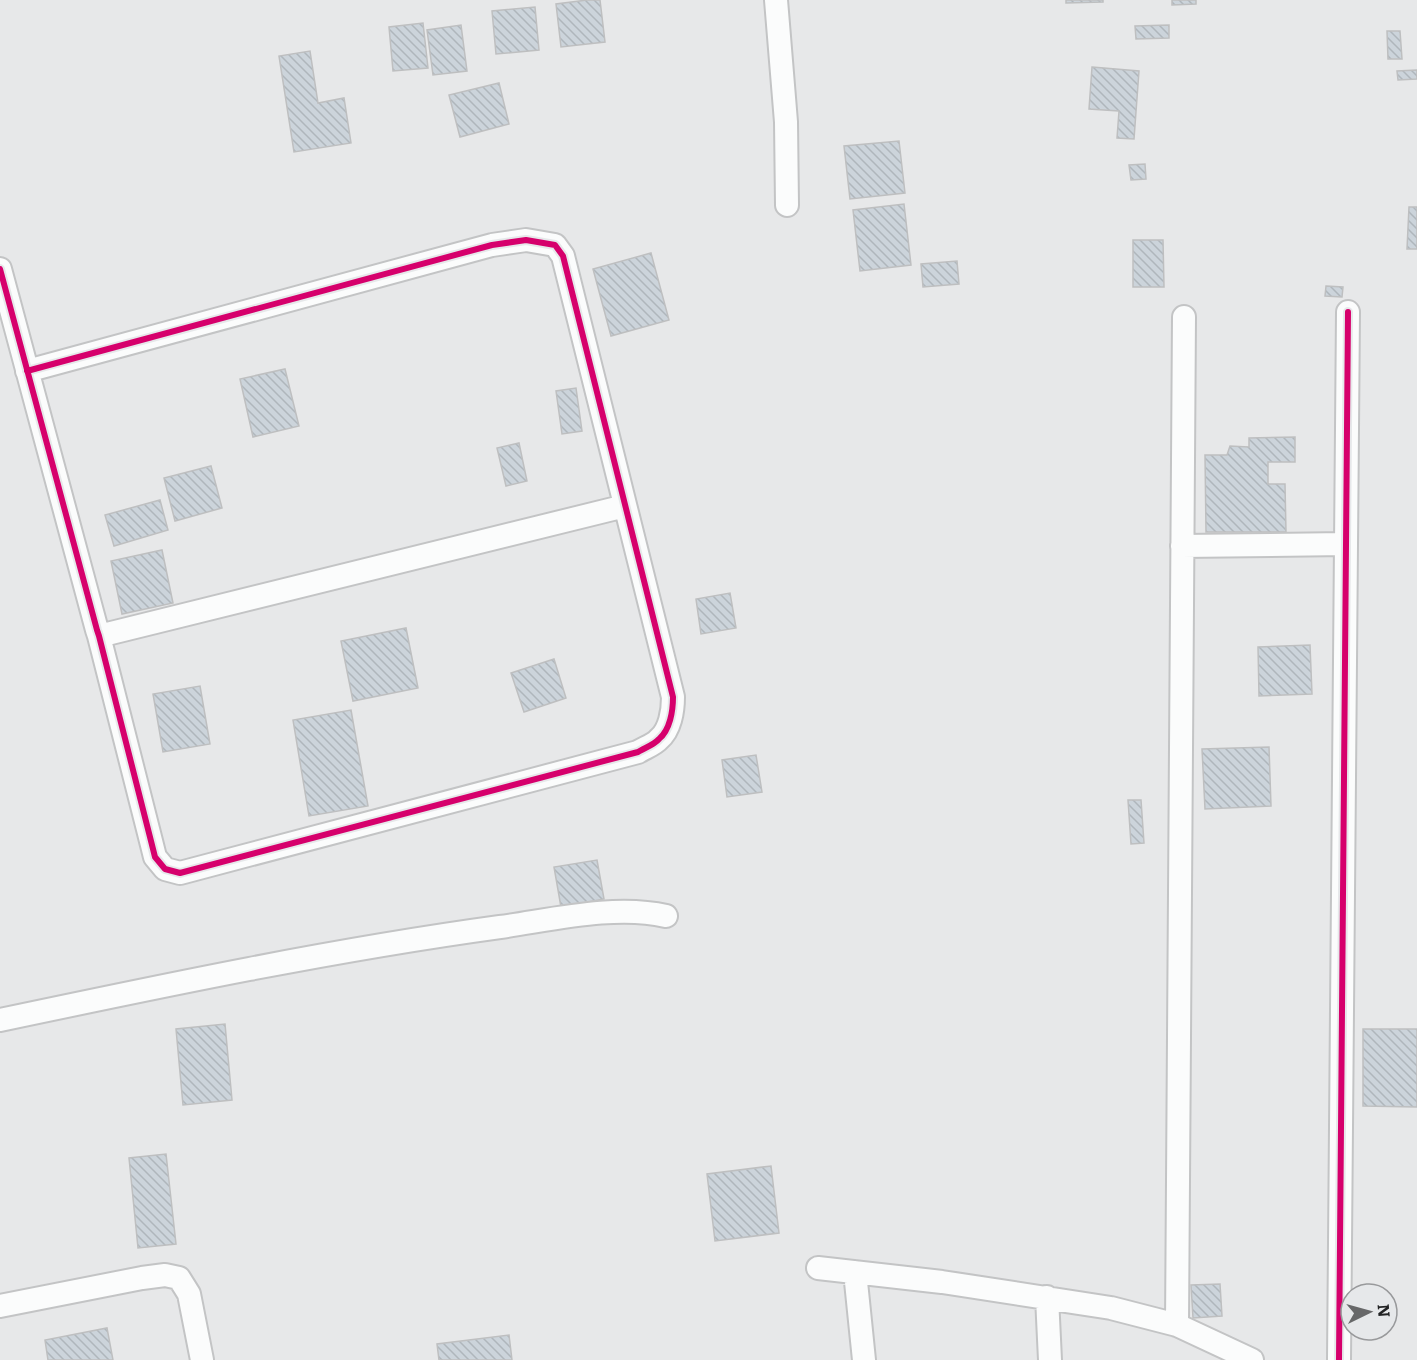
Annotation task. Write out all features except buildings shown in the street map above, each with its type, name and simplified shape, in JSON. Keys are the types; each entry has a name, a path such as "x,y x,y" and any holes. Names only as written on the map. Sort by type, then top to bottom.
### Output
{"street":[{"path":"776,0 785,102 787,205"},
{"path":"0,269 27,371 99,636 156,857 165,869 180,873 638,752 661,739 673,709 673,697 563,256 555,245 538,241 510,241 492,245 27,371"},
{"path":"1339,1360 1348,312"},
{"path":"1177,1324 1184,317"},
{"path":"99,636 625,506"},
{"path":"1182,546 1346,544"},
{"path":"0,1020 259,966 400,940 632,911 666,916"},
{"path":"818,1268 1047,1297 1111,1308 1177,1324 1252,1360"},
{"path":"855,1272 864,1360"},
{"path":"0,1306 142,1278 165,1275 179,1278 189,1294 202,1360"},
{"path":"1047,1297 1050,1360"}],"cycle path":[{"path":"0,269 97,630 99,636 155,857 165,869 180,873 638,752 652,745 666,731 673,697 563,256 555,245 526,240 492,245 27,371"},
{"path":"1339,1360 1348,312"}]}
